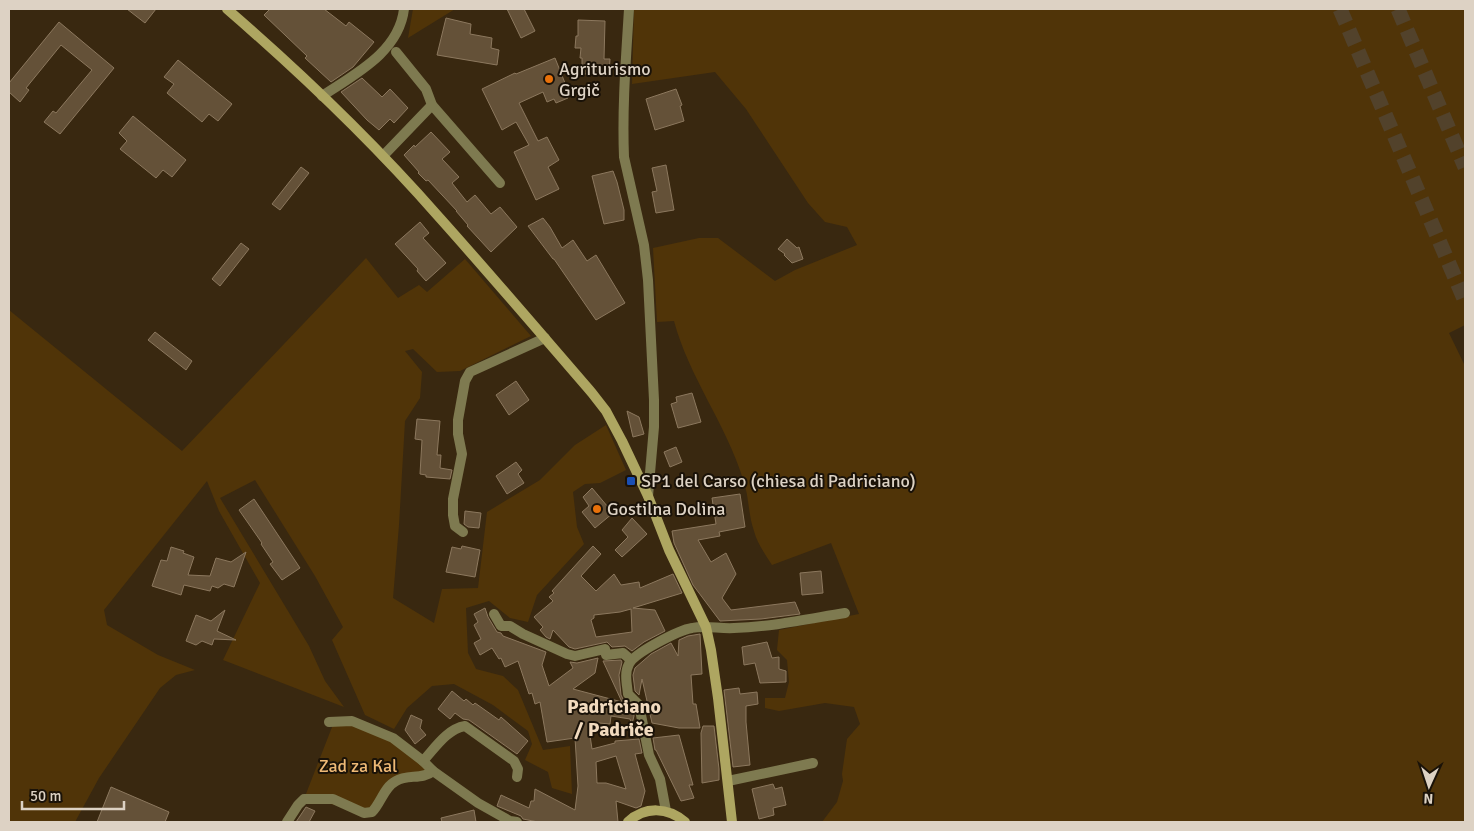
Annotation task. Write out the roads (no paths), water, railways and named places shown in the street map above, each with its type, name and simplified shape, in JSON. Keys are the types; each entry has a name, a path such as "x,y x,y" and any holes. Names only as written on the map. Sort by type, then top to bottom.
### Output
{"main road":[{"path":"227,9 322,96 383,156 545,338 606,411 648,496 669,550 706,627 716,680 732,822"},
{"path":"628,822 636,815 649,811 666,811 677,815 685,822"}],"street":[{"path":"322,96 379,57 389,46 402,22 404,9"},
{"path":"629,9 623,117 624,157 644,245 649,298 654,418 648,496"},
{"path":"396,52 426,89 432,104 500,183"},
{"path":"383,156 432,104"},
{"path":"463,532 455,526 453,499 462,454 458,434 458,420 466,381 470,372 545,338"},
{"path":"666,811 660,779 649,755 639,705 628,694 626,673 631,660 639,653 691,628 766,626 845,613"},
{"path":"494,614 501,626 510,626 523,634 568,654 575,656 605,649 606,655 623,653 631,660"},
{"path":"329,722 352,721 393,738 433,771 478,803 512,822"},
{"path":"423,761 455,728 465,726 514,761 518,769 517,777"},
{"path":"728,781 813,762"},
{"path":"287,822 304,799 333,799 364,812 372,812 377,808 388,787 395,781 406,777 428,776 433,771"}],"tunnel":[{"path":"1340,9 1465,301"},
{"path":"1398,9 1465,167"}],"place":[{"name":"Agriturismo Grgič","path":"549,79"},
{"name":"SP1 del Carso (chiesa di Padriciano)","path":"631,481"},
{"name":"Gostilna Dolina","path":"597,509"}],"district":[{"name":"Padriciano / Padriče","path":"614,718"}],"park label":[{"name":"Zad za Kal","path":"358,766"}]}
